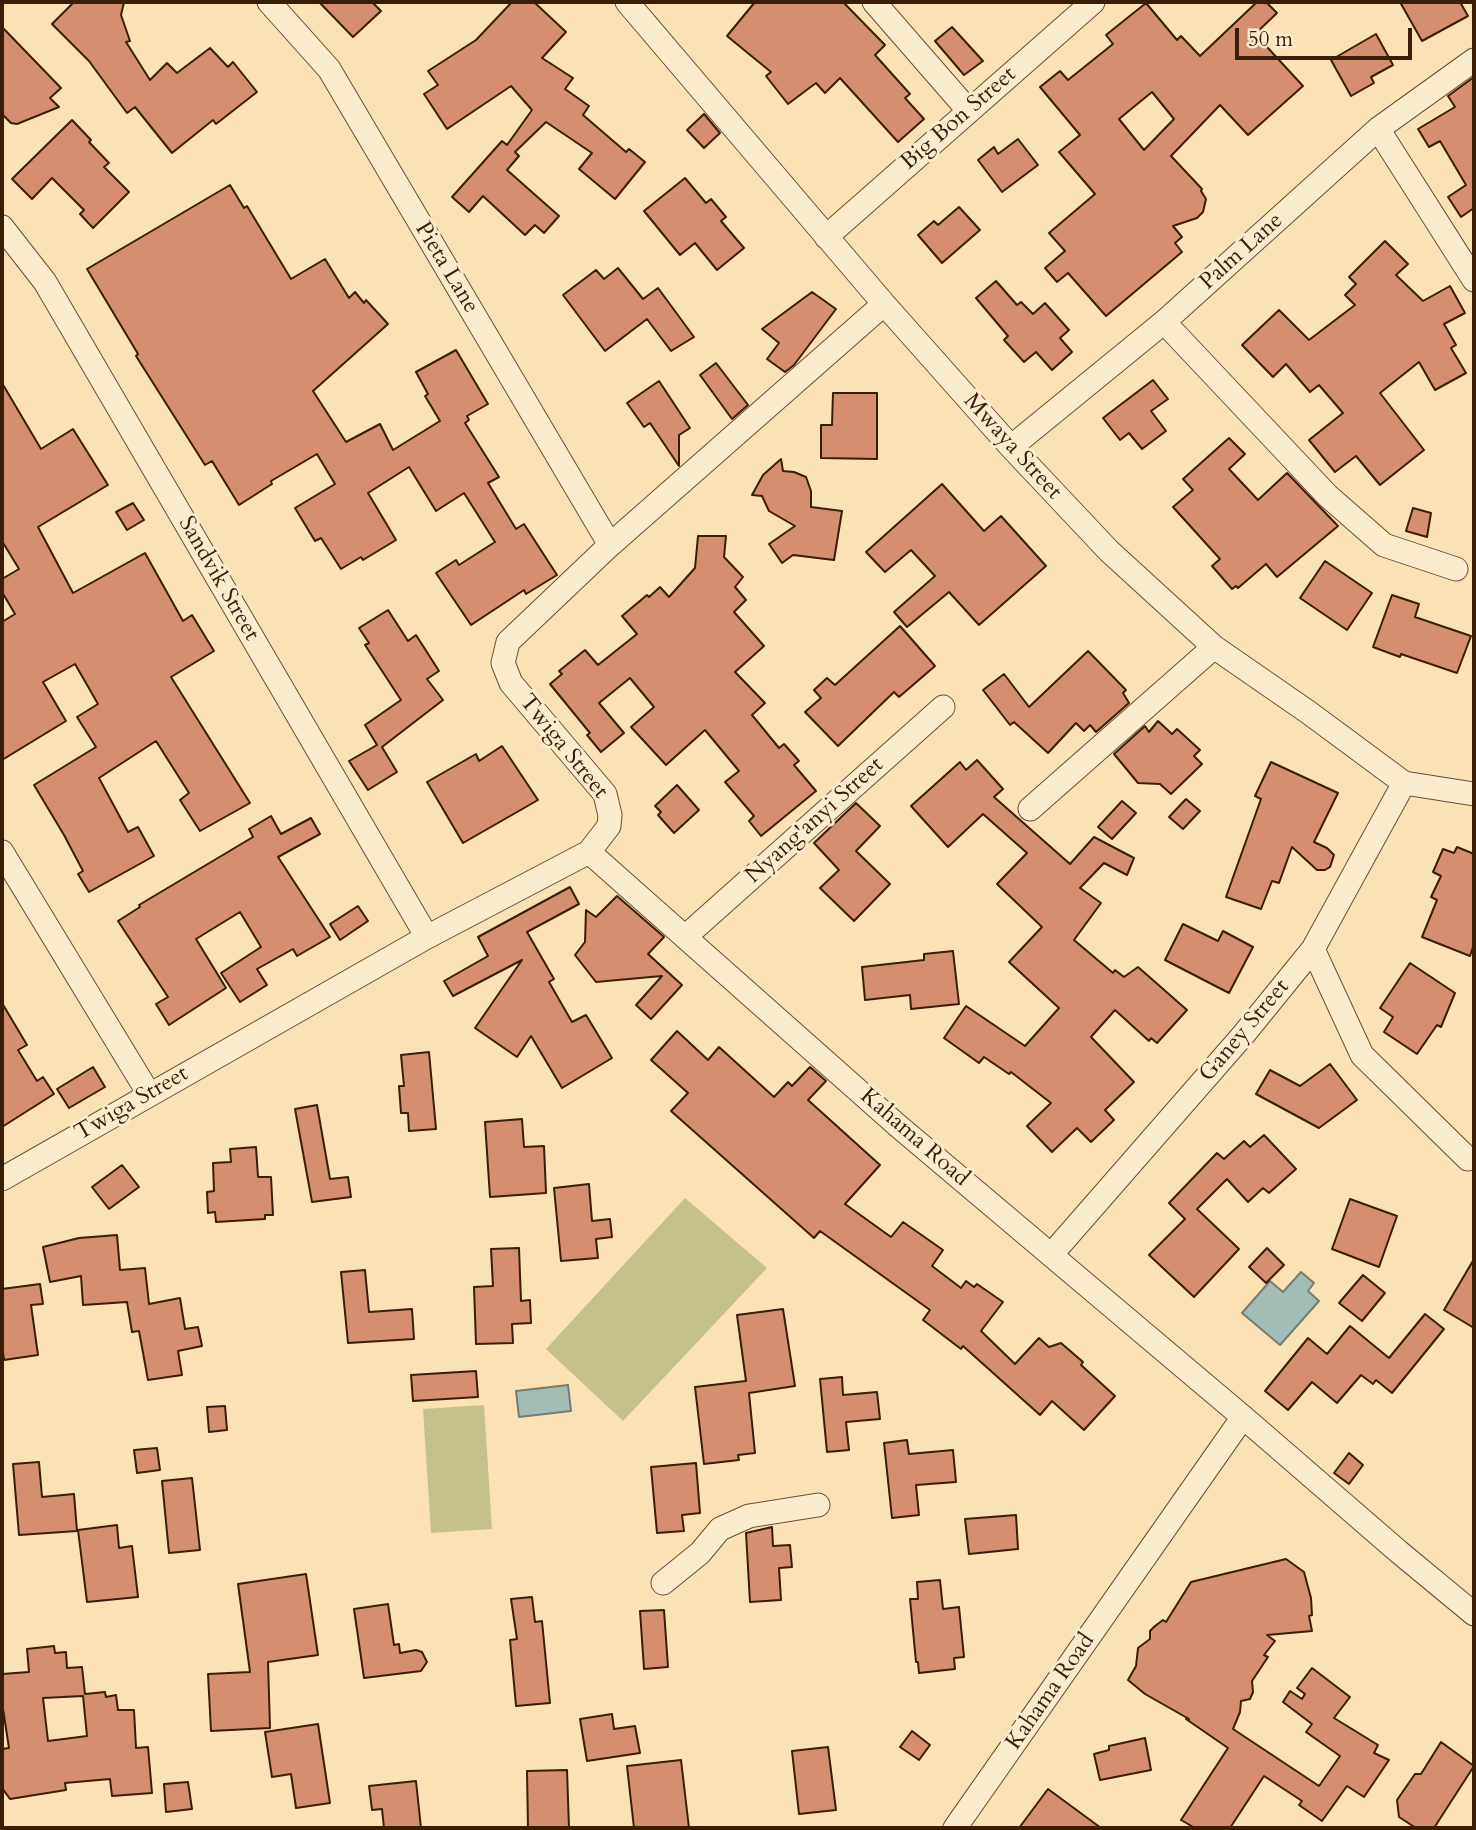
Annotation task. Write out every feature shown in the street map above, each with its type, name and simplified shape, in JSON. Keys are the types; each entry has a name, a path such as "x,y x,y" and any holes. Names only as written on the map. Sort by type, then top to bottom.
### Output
{"street":[{"name":"Pieta Lane","path":"269,2 329,69 610,545"},
{"name":"Mwaya Street","path":"627,2 884,304 1011,447 1109,551 1214,647 1404,783 1474,794"},
{"path":"874,2 968,110"},
{"name":"Big Bon Street","path":"827,237 1093,2"},
{"name":"Palm Lane","path":"1011,447 1164,322 1378,130 1474,60"},
{"path":"1378,130 1474,279"},
{"name":"Sandvik Street","path":"2,227 45,282 427,937"},
{"name":"Twiga Street","path":"2,1179 427,937 589,852 609,826 609,804 605,794 505,674 503,652 508,642 610,545 884,304"},
{"path":"1164,322 1328,496 1384,545 1457,569"},
{"path":"1030,809 1214,647"},
{"name":"Nyang'anyi Street","path":"686,936 943,707"},
{"name":"Ganey Street","path":"1051,1255 1244,1034 1314,949 1404,783"},
{"path":"2,852 149,1094"},
{"name":"Kahama Road","path":"589,852 897,1125 1474,1614"},
{"path":"1314,949 1362,1055 1468,1159"},
{"name":"Kahama Road","path":"955,1828 1243,1417"},
{"path":"663,1583 700,1553 720,1529 749,1516 818,1505"}],"shaded area":[{"path":"685,1198 767,1268 623,1421 546,1349"},
{"path":"484,1405 492,1529 431,1533 423,1409"}],"water":[{"path":"1301,1272 1314,1283 1308,1291 1319,1301 1280,1345 1242,1313 1270,1281 1283,1292"},
{"path":"568,1385 571,1411 519,1417 516,1391"}],"building":[{"path":"74,2 124,2 121,15 130,41 126,42 150,80 167,63 177,73 210,48 228,67 233,62 257,92 216,124 213,120 172,153 135,107 127,113 89,61 52,24"},
{"path":"319,2 372,2 381,11 353,37"},
{"path":"512,2 534,2 566,32 542,58 573,78 565,89 589,106 583,115 626,152 629,149 645,162 615,199 579,169 592,153 546,122 515,152 519,156 507,170 559,216 544,233 535,225 525,235 483,196 469,212 452,197 502,141 507,145 532,110 511,86 447,129 424,94 438,85 428,71 476,40"},
{"path":"755,2 843,2 885,45 875,55 910,94 905,98 924,119 898,142 840,78 825,93 816,83 788,104 766,76 771,72 727,36"},
{"path":"1257,2 1266,2 1277,13 1255,34 1303,86 1248,135 1220,105 1171,156 1202,189 1206,199 1203,212 1197,218 1173,226 1182,237 1175,243 1182,252 1106,316 1068,273 1057,282 1045,268 1065,251 1049,233 1095,194 1059,152 1080,135 1040,87 1060,71 1068,80 1113,44 1106,35 1146,3 1177,40 1181,36 1200,56","holes":["1152,92 1174,119 1144,150 1119,119"]},
{"path":"1400,2 1460,2 1468,16 1422,41"},
{"path":"2,27 61,88 50,98 59,107 17,124 11,123 2,114"},
{"path":"952,27 983,61 964,75 935,41"},
{"path":"1376,34 1393,65 1371,77 1374,83 1351,96 1331,60"},
{"path":"1474,77 1474,208 1461,217 1448,197 1466,185 1440,141 1429,147 1418,129 1455,107 1448,96"},
{"path":"704,114 720,133 704,148 687,130"},
{"path":"72,120 109,163 104,167 129,192 93,228 80,214 84,210 52,178 32,199 12,179"},
{"path":"1018,139 1038,165 1002,192 978,160 994,147 998,154"},
{"path":"685,178 706,203 711,199 726,217 721,221 744,248 717,270 695,243 680,255 644,211"},
{"path":"230,185 244,208 247,206 291,279 325,259 349,298 355,292 388,324 313,391 346,442 380,424 393,450 440,421 425,396 428,394 416,372 456,350 488,404 467,416 469,420 465,423 499,477 488,483 516,529 524,524 557,575 526,594 524,590 471,625 436,573 456,560 459,565 495,542 464,493 436,511 409,467 368,493 396,540 363,560 361,557 341,569 321,538 315,541 295,508 335,484 317,454 271,481 272,484 239,505 212,461 205,465 136,356 138,354 87,269"},
{"path":"959,207 980,230 942,263 918,235 934,221 938,225"},
{"path":"1385,241 1408,264 1396,275 1423,301 1450,286 1465,313 1444,324 1456,345 1451,348 1466,373 1435,390 1419,362 1380,393 1424,450 1380,485 1356,456 1335,472 1309,440 1343,413 1319,385 1310,392 1286,364 1273,377 1242,345 1279,310 1309,340 1355,305 1345,295 1356,284 1349,277"},
{"path":"618,268 643,299 658,288 694,337 671,351 647,319 605,351 563,295 596,270 604,279"},
{"path":"996,281 1017,305 1021,302 1033,314 1045,303 1069,330 1060,338 1072,352 1052,370 1036,352 1024,362 1004,340 1008,336 976,298"},
{"path":"812,292 836,309 794,365 785,372 767,359 779,343 762,329"},
{"path":"716,363 748,405 732,419 700,375"},
{"path":"1153,380 1168,399 1151,411 1166,431 1142,449 1129,433 1120,440 1103,418"},
{"path":"659,381 690,428 679,435 679,466 650,423 644,427 627,403"},
{"path":"2,383 41,449 73,429 108,485 38,527 73,593 145,553 183,621 192,615 214,651 171,677 250,803 200,831 180,800 189,793 156,741 99,778 128,832 138,827 154,856 89,892 78,874 83,871 34,785 96,747 77,717 98,704 75,664 43,682 66,721 2,760 2,622 15,614 2,592 2,579 19,569 2,541"},
{"path":"833,393 877,393 877,459 821,458 821,425 832,425"},
{"path":"1229,438 1245,454 1229,469 1258,500 1287,473 1338,526 1277,577 1266,564 1238,588 1236,586 1232,589 1212,566 1220,559 1173,507 1193,490 1183,479"},
{"path":"781,459 783,471 806,477 811,491 811,507 842,511 834,560 793,555 782,563 769,544 795,526 769,511 762,496 752,495 763,475"},
{"path":"942,484 984,531 1001,516 1046,566 979,625 949,592 907,627 894,612 935,576 911,550 885,572 866,552"},
{"path":"133,503 144,520 127,530 116,512"},
{"path":"1413,508 1431,513 1427,537 1406,531"},
{"path":"698,536 726,536 724,557 743,577 735,587 746,600 734,612 764,646 735,672 765,703 752,715 779,748 784,744 799,761 794,765 816,791 761,836 749,821 754,816 725,782 739,771 705,730 666,765 631,727 654,707 630,678 599,703 624,733 601,752 587,735 590,733 550,684 562,674 559,671 585,650 598,665 637,634 622,616 660,587 669,597 695,568"},
{"path":"1325,561 1372,593 1347,630 1300,598"},
{"path":"1392,595 1419,604 1415,617 1471,636 1457,673 1373,647"},
{"path":"388,610 408,641 416,635 439,671 427,679 443,700 382,747 397,772 368,790 349,761 377,745 365,725 401,700 365,645 369,643 359,628"},
{"path":"900,626 935,666 899,697 894,692 838,746 805,712 821,698 814,690 827,678 835,685"},
{"path":"1088,651 1126,690 1123,693 1129,703 1096,732 1090,725 1084,731 1076,723 1048,753 1014,722 1010,725 983,690 1004,674 1029,707"},
{"path":"1158,721 1172,734 1177,729 1200,750 1194,756 1202,764 1171,794 1160,784 1138,783 1114,754 1145,726 1149,732"},
{"path":"502,746 538,800 463,843 427,782 476,754 479,761"},
{"path":"977,760 1003,789 994,797 1070,864 1094,837 1134,858 1127,875 1104,863 1080,888 1101,903 1074,940 1113,973 1115,970 1124,977 1138,967 1187,1010 1157,1043 1151,1038 1149,1041 1115,1010 1091,1037 1134,1082 1105,1110 1114,1120 1091,1142 1077,1128 1052,1152 1027,1126 1051,1103 1011,1072 1009,1074 984,1057 979,1063 944,1038 966,1006 1025,1046 1059,1008 1009,962 1042,927 997,884 1027,853 983,814 948,847 911,806 960,762 966,770"},
{"path":"1271,762 1338,793 1314,842 1334,855 1330,867 1317,870 1292,847 1279,883 1272,881 1261,909 1226,897 1261,799 1255,796"},
{"path":"677,785 699,810 674,833 658,815 661,812 655,806"},
{"path":"1186,799 1200,811 1183,829 1169,817"},
{"path":"1122,801 1136,813 1112,839 1098,827"},
{"path":"856,803 880,826 856,851 890,884 854,921 820,888 839,870 814,843"},
{"path":"271,816 281,834 311,818 320,834 278,857 330,937 297,956 293,949 257,969 267,985 240,1002 221,973 261,947 240,912 196,939 226,988 169,1025 156,1004 168,997 118,921 140,907 139,905 253,837 249,829"},
{"path":"1457,847 1474,854 1474,944 1470,956 1422,937 1437,900 1431,897 1441,876 1433,872 1443,849 1454,853"},
{"path":"570,887 579,904 527,932 554,979 549,982 572,1022 586,1015 612,1058 562,1088 531,1036 517,1057 475,1028 522,960 453,996 444,981 488,956 478,937"},
{"path":"617,896 664,937 648,954 682,985 651,1019 636,1005 662,976 596,982 575,955 585,942 586,910 596,917"},
{"path":"358,906 368,921 340,940 330,924"},
{"path":"1183,924 1218,941 1223,931 1253,947 1229,993 1165,960"},
{"path":"953,951 959,1004 911,1009 910,995 865,1000 862,967 924,960 924,954"},
{"path":"1410,963 1455,993 1441,1027 1437,1025 1417,1054 1384,1032 1393,1017 1380,1008"},
{"path":"2,1003 27,1045 18,1050 37,1081 43,1077 54,1094 2,1127"},
{"path":"677,1031 708,1060 719,1047 774,1097 788,1082 792,1086 810,1067 826,1081 808,1100 880,1165 845,1204 891,1237 903,1222 943,1250 932,1266 961,1288 966,1281 974,1287 977,1284 1003,1302 981,1331 1015,1364 1039,1338 1049,1347 1061,1343 1115,1396 1084,1430 1052,1401 1040,1415 963,1346 961,1349 923,1320 930,1310 820,1231 814,1238 671,1111 688,1093 651,1060"},
{"path":"429,1052 436,1129 409,1131 408,1113 401,1113 399,1086 404,1086 401,1055"},
{"path":"1330,1064 1357,1100 1319,1128 1256,1094 1270,1070 1300,1086"},
{"path":"93,1067 105,1087 69,1108 57,1089"},
{"path":"317,1105 330,1179 348,1177 351,1197 312,1202 295,1109"},
{"path":"522,1119 524,1147 544,1146 546,1193 490,1197 485,1122"},
{"path":"1264,1135 1296,1169 1269,1193 1263,1188 1248,1202 1227,1179 1197,1209 1239,1249 1194,1297 1149,1255 1185,1219 1169,1203 1217,1153 1224,1159 1244,1141 1250,1147"},
{"path":"256,1147 258,1177 271,1177 273,1215 265,1215 265,1219 216,1222 215,1212 208,1213 207,1192 214,1191 213,1163 231,1162 230,1149"},
{"path":"122,1165 139,1187 109,1209 92,1187"},
{"path":"589,1184 592,1221 610,1219 612,1237 596,1239 598,1258 561,1261 554,1188"},
{"path":"1350,1199 1397,1216 1379,1267 1332,1249"},
{"path":"117,1235 120,1270 145,1268 149,1304 180,1298 185,1329 198,1327 202,1346 178,1351 182,1375 148,1380 139,1331 132,1332 127,1302 83,1305 81,1276 50,1282 43,1247 79,1238"},
{"path":"519,1248 521,1301 530,1300 531,1323 512,1324 513,1343 476,1344 474,1287 493,1286 491,1249"},
{"path":"1267,1248 1284,1265 1266,1283 1249,1267"},
{"path":"1474,1259 1474,1328 1444,1310"},
{"path":"365,1270 369,1312 412,1309 414,1339 348,1343 341,1272"},
{"path":"1363,1275 1385,1293 1362,1321 1339,1303"},
{"path":"40,1284 43,1304 31,1305 38,1355 4,1360 2,1289"},
{"path":"783,1309 795,1386 749,1393 755,1453 738,1455 739,1460 704,1464 695,1387 746,1381 737,1315"},
{"path":"1425,1314 1444,1329 1392,1393 1376,1380 1373,1384 1361,1375 1337,1403 1312,1382 1288,1410 1265,1391 1308,1338 1327,1354 1350,1326 1389,1358"},
{"path":"476,1371 478,1397 413,1401 411,1375"},
{"path":"842,1377 843,1395 877,1392 880,1419 846,1422 849,1450 827,1452 820,1379"},
{"path":"225,1406 227,1430 209,1432 207,1407"},
{"path":"907,1440 909,1454 953,1450 956,1482 916,1485 919,1515 892,1518 884,1443"},
{"path":"157,1448 160,1470 137,1473 134,1450"},
{"path":"1349,1453 1363,1465 1349,1484 1334,1473"},
{"path":"39,1462 42,1497 74,1494 77,1531 19,1535 13,1464"},
{"path":"696,1463 700,1513 682,1515 684,1531 657,1533 651,1467"},
{"path":"192,1478 200,1550 169,1553 162,1481"},
{"path":"1016,1515 1018,1549 969,1554 965,1519"},
{"path":"117,1525 119,1548 132,1546 138,1597 87,1602 78,1530"},
{"path":"772,1527 773,1546 790,1545 792,1567 779,1568 781,1600 750,1602 746,1533"},
{"path":"1286,1559 1304,1572 1311,1598 1312,1615 1309,1616 1312,1631 1267,1635 1275,1641 1264,1655 1268,1657 1252,1681 1253,1692 1250,1699 1241,1701 1233,1729 1319,1786 1340,1756 1306,1732 1312,1724 1283,1702 1290,1691 1302,1699 1305,1694 1297,1688 1312,1668 1350,1697 1334,1718 1378,1745 1374,1753 1389,1760 1364,1797 1347,1786 1322,1821 1299,1805 1302,1801 1264,1776 1230,1828 1195,1828 1181,1820 1228,1748 1128,1680 1136,1666 1138,1648 1150,1639 1150,1631 1155,1626 1163,1620 1166,1622 1191,1582"},
{"path":"306,1574 318,1655 268,1662 270,1728 211,1731 208,1674 250,1672 238,1584"},
{"path":"940,1580 943,1609 959,1607 964,1657 954,1658 955,1669 919,1673 910,1599 918,1599 917,1582"},
{"path":"532,1597 535,1622 542,1621 550,1703 516,1706 510,1640 517,1639 511,1599"},
{"path":"388,1604 394,1645 399,1644 400,1653 416,1650 422,1652 427,1662 421,1671 364,1678 354,1609"},
{"path":"664,1610 668,1667 644,1669 640,1611"},
{"path":"54,1646 55,1653 66,1652 67,1668 82,1667 85,1694 105,1692 106,1697 116,1695 118,1710 134,1710 136,1748 148,1747 152,1793 112,1796 110,1779 65,1783 66,1790 10,1799 2,1788 2,1749 9,1748 3,1709 2,1674 29,1672 27,1649","holes":["83,1696 87,1736 48,1741 43,1698"]},
{"path":"612,1714 614,1729 635,1726 640,1753 587,1761 580,1719"},
{"path":"318,1724 330,1803 296,1808 291,1774 272,1777 265,1732"},
{"path":"912,1731 930,1745 919,1760 900,1747"},
{"path":"1145,1738 1151,1770 1100,1780 1094,1754 1109,1750 1109,1746"},
{"path":"1441,1742 1474,1766 1434,1828 1416,1828 1399,1817 1397,1800 1415,1774 1421,1774"},
{"path":"828,1747 836,1810 799,1814 792,1751"},
{"path":"681,1760 689,1828 634,1828 627,1766"},
{"path":"567,1770 569,1828 528,1828 527,1771"},
{"path":"416,1781 421,1828 384,1828 382,1809 372,1810 369,1786"},
{"path":"188,1782 192,1809 166,1812 164,1784"},
{"path":"1048,1789 1101,1828 1019,1828"}]}
